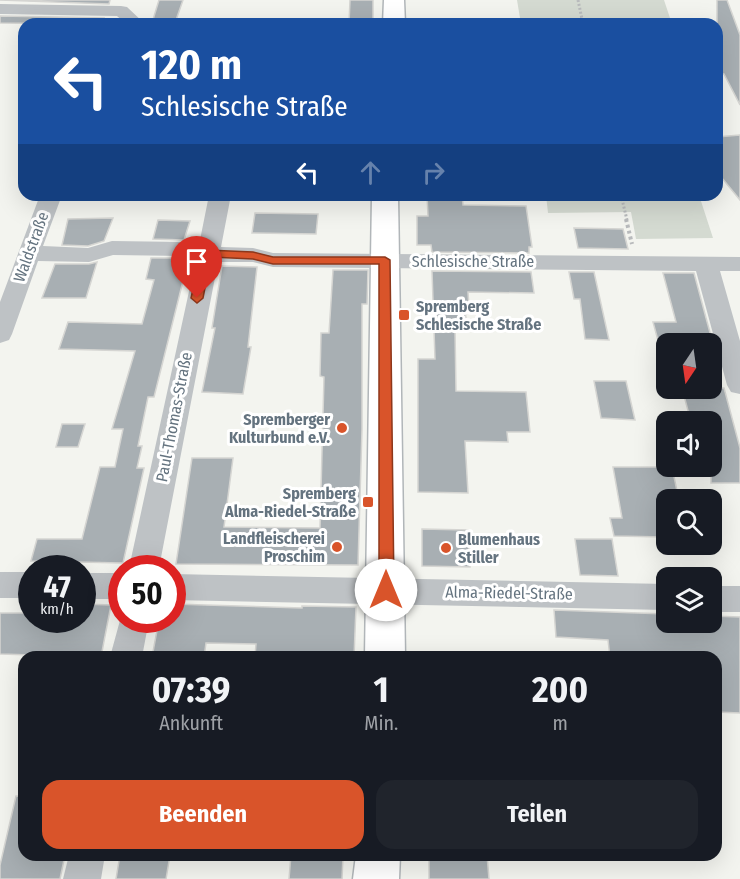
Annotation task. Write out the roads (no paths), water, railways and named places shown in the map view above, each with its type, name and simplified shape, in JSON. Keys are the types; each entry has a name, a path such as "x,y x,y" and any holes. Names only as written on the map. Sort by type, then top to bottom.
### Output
{"main road":[{"path":"394,0 394,18"},
{"path":"385,201 385,651"},
{"path":"376,879 378,861"}],"street":[{"path":"0,9 119,17"},
{"name":"Waldstraße","path":"0,334 49,201"},
{"name":"Paul-Thomas-Straße","path":"147,555 219,201"},
{"name":"Schlesische Straße","path":"29,253 89,255 112,248 183,249 206,254 253,255 273,260 740,264"},
{"path":"706,264 740,385"},
{"path":"0,585 18,585"},
{"name":"Alma-Riedel-Straße","path":"186,587 656,597"},
{"path":"722,598 740,599"},
{"path":"127,651 131,633"},
{"path":"82,879 86,861"}],"place":[{"name":"Spremberg Schlesische Straße","path":"404,315"},
{"name":"Spremberger Kulturbund e.V.","path":"342,428"},
{"name":"Spremberg Alma-Riedel-Straße","path":"368,502"},
{"name":"Landfleischerei Proschim","path":"337,547"},
{"name":"Blumenhaus Stiller","path":"446,548"}]}
